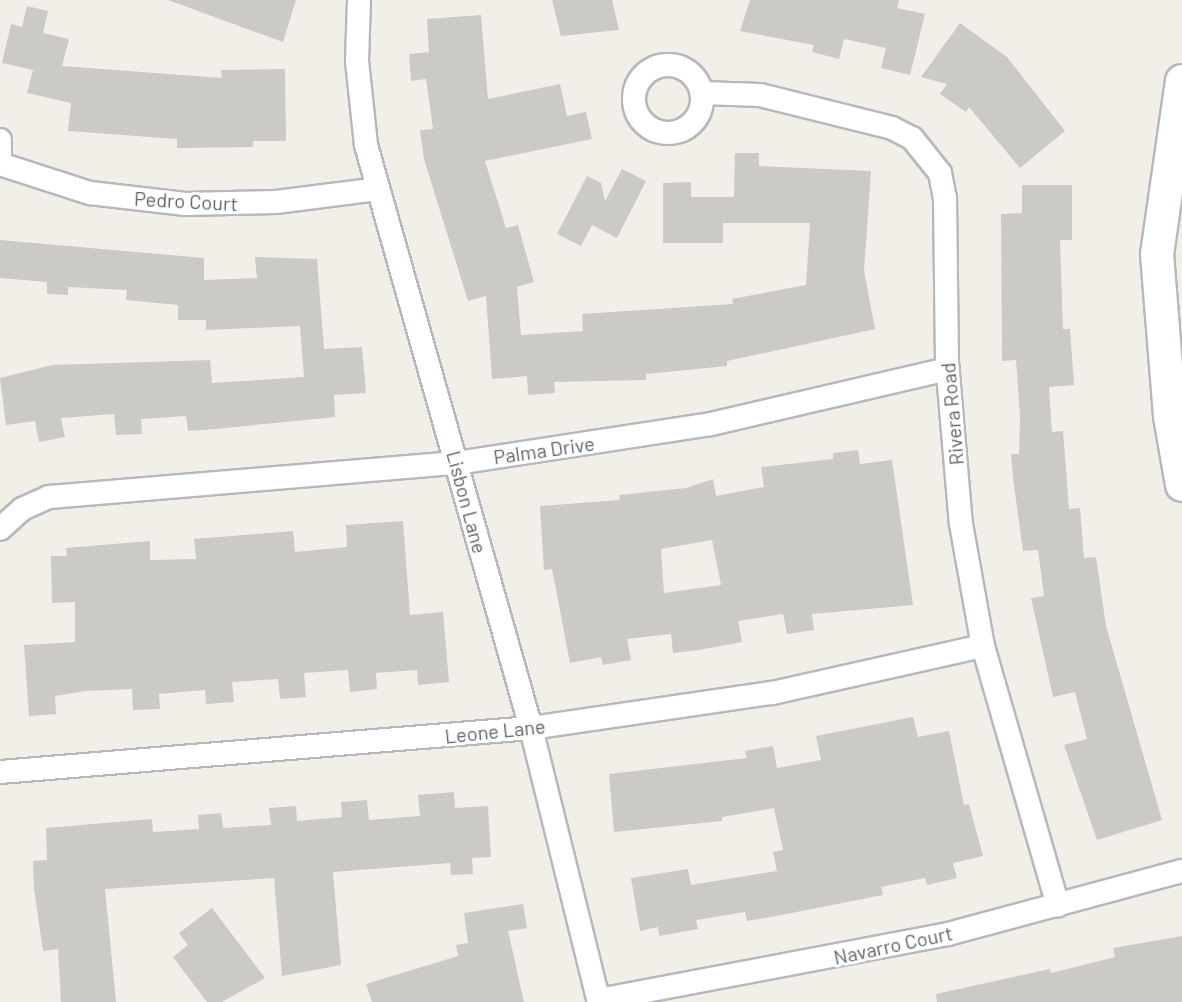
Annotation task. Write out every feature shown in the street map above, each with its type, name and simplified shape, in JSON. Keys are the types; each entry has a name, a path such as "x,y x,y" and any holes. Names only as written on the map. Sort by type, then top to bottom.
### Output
{"street":[{"name":"Lisbon Lane","path":"359,0 361,111 377,189 531,728 599,1001"},
{"path":"1182,81 1157,254 1170,417 1182,485"},
{"name":"Rivera Road","path":"702,93 760,95 892,128 929,156 945,198 948,369 961,524 983,645 1058,905"},
{"path":"0,140 0,157"},
{"name":"Pedro Court","path":"0,164 90,193 185,204 276,202 377,189"},
{"name":"Palma Drive","path":"0,529 22,509 49,497 457,464 711,424 948,369"},
{"name":"Leone Lane","path":"0,772 531,728 772,693 983,645"},
{"name":"Navarro Court","path":"599,1001 948,934 1182,871"}],"building":[{"path":"168,0 296,0 283,42"},
{"path":"552,0 612,0 619,30 561,36"},
{"path":"750,0 899,0 897,8 925,14 910,75 881,68 886,48 844,39 839,59 812,52 814,45 740,31"},
{"path":"27,6 48,11 43,33 69,39 62,66 222,78 221,70 285,69 286,141 253,141 253,147 177,148 177,139 68,131 71,103 27,93 33,70 2,63 11,24 22,27"},
{"path":"481,15 488,99 560,84 567,116 586,112 592,139 485,161 506,228 518,225 534,282 517,287 521,335 583,331 582,314 733,304 732,299 806,285 810,223 723,223 723,243 663,243 663,183 691,182 691,197 734,197 735,153 759,153 759,166 871,171 864,271 875,329 727,361 727,366 646,374 646,380 554,382 555,393 528,395 527,376 492,379 486,296 468,301 424,159 420,130 433,129 426,79 411,81 409,54 429,52 427,19"},
{"path":"960,23 1007,57 1065,131 1020,168 969,107 966,112 940,94 947,84 921,77"},
{"path":"622,169 646,181 617,238 592,225 581,246 557,234 587,176 601,183 605,201"},
{"path":"1022,185 1072,185 1072,240 1060,240 1063,329 1070,329 1074,385 1049,387 1052,432 1063,431 1069,509 1080,508 1084,558 1096,557 1106,626 1162,820 1097,840 1064,745 1087,739 1075,692 1053,697 1031,598 1044,596 1038,550 1023,551 1013,478 1011,454 1019,454 1020,417 1016,360 1002,361 1001,214 1022,213"},
{"path":"0,240 204,258 204,280 257,278 255,257 317,259 324,349 362,347 366,393 334,395 335,417 215,429 188,431 186,416 141,419 142,434 116,435 114,414 61,418 65,437 39,442 35,421 6,425 0,378 52,365 210,360 212,383 304,377 300,326 206,330 206,320 178,320 178,305 126,300 127,290 68,287 68,295 47,294 47,282 0,278"},
{"path":"858,450 860,464 892,460 913,605 812,614 814,630 787,634 783,614 738,621 742,642 699,650 673,653 671,634 627,639 631,660 603,665 601,657 570,663 552,569 544,570 540,506 620,500 619,495 686,488 713,479 716,496 764,487 761,467 833,459 833,453","holes":["712,540 721,585 664,593 661,549"]},
{"path":"403,521 410,615 443,612 449,682 418,685 417,670 376,673 377,689 350,692 348,670 304,673 306,697 280,699 278,679 232,682 234,702 206,704 205,690 159,694 160,709 133,710 132,689 85,691 55,696 56,714 29,716 24,645 75,642 75,602 52,603 51,556 67,556 66,548 150,541 150,560 196,559 194,539 293,531 295,552 347,547 346,525"},
{"path":"913,717 918,737 949,731 964,805 969,804 983,856 953,863 957,878 927,885 925,878 881,887 883,895 747,921 745,912 696,920 698,929 659,936 658,927 640,931 631,878 688,869 691,885 777,871 773,852 783,850 774,808 722,817 722,821 614,832 609,774 747,758 745,751 773,746 777,768 821,760 816,736"},
{"path":"454,792 455,808 488,806 491,857 472,858 473,874 451,875 450,863 333,872 341,965 282,976 274,878 105,889 116,1002 61,1002 58,949 43,951 34,889 33,861 47,860 46,828 152,819 153,832 199,829 198,815 221,813 223,828 271,825 269,808 296,806 297,821 342,817 341,802 367,800 369,820 420,816 418,795"},
{"path":"523,904 527,928 508,931 524,1002 372,1002 366,984 458,956 456,945 468,943 464,913"},
{"path":"212,908 265,978 222,1002 207,1002 173,957 188,945 179,933"},
{"path":"1182,936 1182,1002 937,1002 936,994 1050,969 1051,973 1115,957 1113,948"}]}
